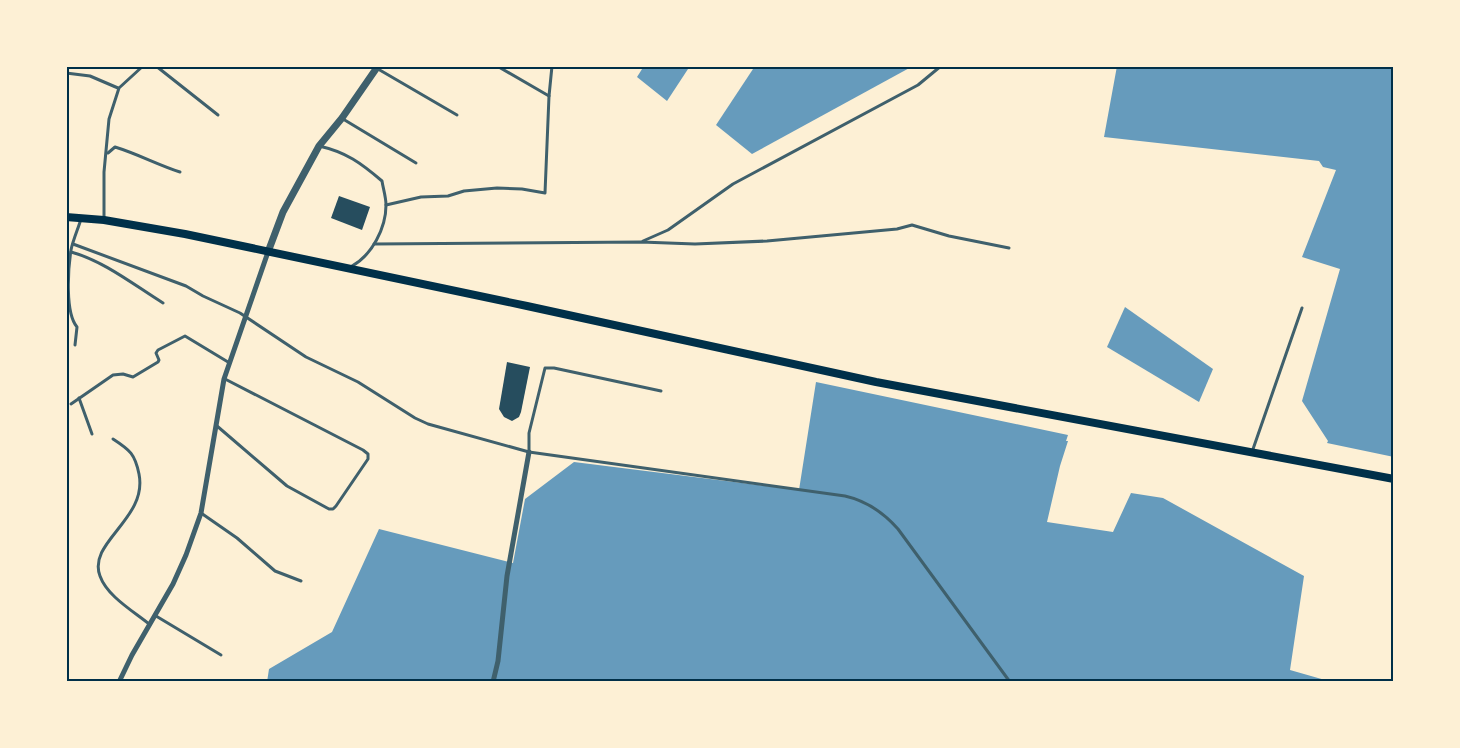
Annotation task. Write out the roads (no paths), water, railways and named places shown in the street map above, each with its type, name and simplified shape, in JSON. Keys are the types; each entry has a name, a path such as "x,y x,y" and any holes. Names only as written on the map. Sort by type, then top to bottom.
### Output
{"main road":[{"path":"66,217 104,220 185,234 876,382 1394,479"}],"street":[{"path":"119,682 132,655 156,616 186,555 201,513 215,424 228,362 283,212 319,146 342,118 377,67"},
{"path":"493,682 498,661 507,576 529,452"}],"lane":[{"path":"104,220 109,119 119,88 143,66"},
{"path":"156,66 218,115"},
{"path":"497,66 549,96"},
{"path":"386,205 421,197 448,196 464,191 497,188 545,193 552,66"},
{"path":"641,242 668,230 732,184 918,84 941,66"},
{"path":"377,67 457,116"},
{"path":"66,73 90,76 119,88"},
{"path":"342,118 416,163"},
{"path":"319,146 348,155 382,181 386,205 382,225 368,255 348,268"},
{"path":"106,154 115,147 180,172"},
{"path":"75,345 76,327 71,321 68,304 71,252 81,219"},
{"path":"374,244 641,242 695,244 767,241 897,230 912,225 949,236 1009,248"},
{"path":"73,244 186,286 245,316 306,357 358,382 428,424 529,452 844,496 869,504 886,516 898,529 1010,682"},
{"path":"71,252 85,255 163,303"},
{"path":"1251,453 1302,308"},
{"path":"70,404 113,375 123,374 133,377 158,362 156,353 158,350 185,336 228,362"},
{"path":"529,452 530,433 545,368 662,391"},
{"path":"215,424 287,486 329,509 336,506 368,459 368,454 363,450 224,379"},
{"path":"78,398 92,434"},
{"path":"113,439 129,450 136,461 140,487 133,509 100,551 97,563 99,575 112,594 150,626"},
{"path":"201,513 237,538 275,571 301,581"},
{"path":"156,616 221,655"}],"water":[{"path":"644,66 690,66 667,101 637,77"},
{"path":"755,66 913,66 752,154 716,125"},
{"path":"1117,66 1394,66 1394,457 1327,443 1328,441 1302,401 1340,269 1302,257 1336,170 1323,167 1319,161 1104,137"},
{"path":"1125,307 1213,369 1199,402 1107,347"},
{"path":"816,382 1068,435 1047,522 1113,532 1131,493 1163,498 1304,576 1290,670 1332,682 267,682 269,669 332,632 379,529 513,563 525,499 574,462 799,490"}]}
